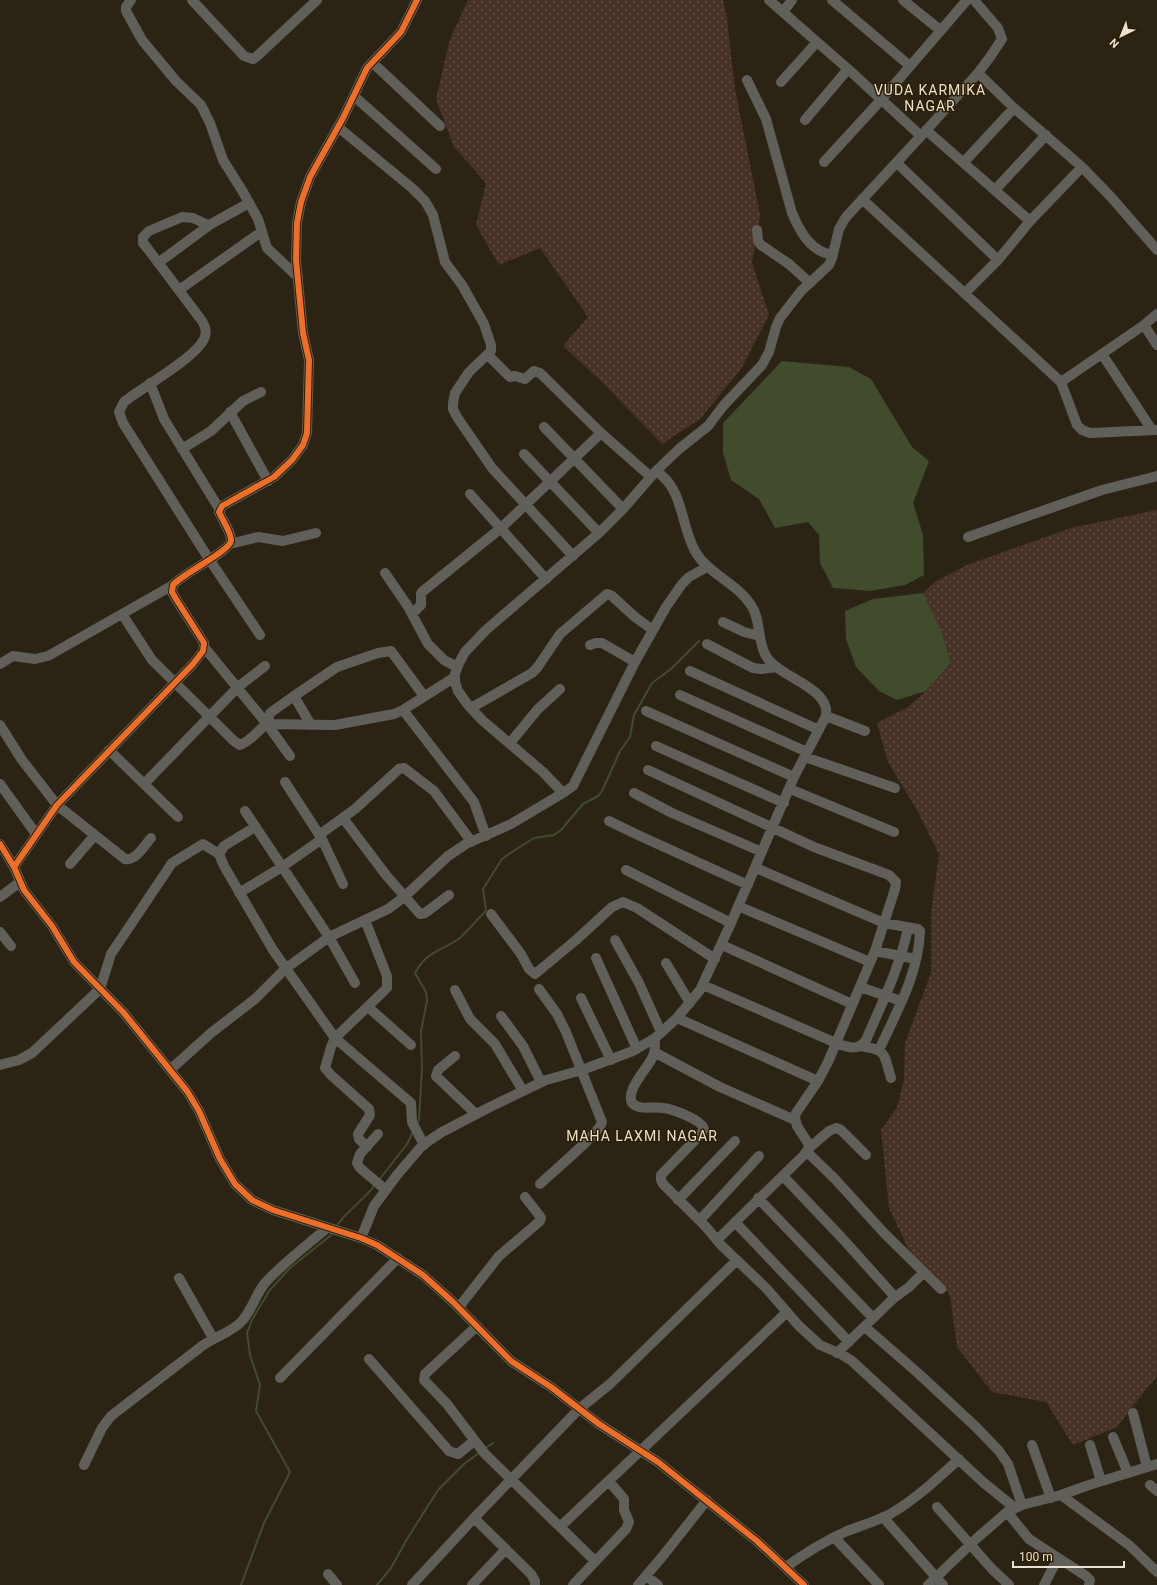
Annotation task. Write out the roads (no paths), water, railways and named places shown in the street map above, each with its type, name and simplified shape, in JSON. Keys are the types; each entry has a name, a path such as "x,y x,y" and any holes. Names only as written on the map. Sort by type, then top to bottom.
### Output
{"street":[{"path":"131,0 126,7 126,11 136,31 176,81 201,106 210,123 222,160 258,219 265,244 270,252 298,277"},
{"path":"192,0 244,56 253,59 317,0"},
{"path":"220,510 224,504 268,481 282,470 298,453 303,445 306,433 309,360 303,333 296,240 297,223 301,202 310,177 338,127 368,68 401,32 417,0"},
{"path":"768,0 848,69 881,100 923,133 964,162 1030,221"},
{"path":"783,12 792,0"},
{"path":"832,0 910,66"},
{"path":"902,0 940,30"},
{"path":"824,162 881,100 940,30 968,0"},
{"path":"122,614 152,660 210,715 234,741 240,745 245,743 260,728 267,724 335,725 390,715 403,710 424,696 456,672 465,652 476,639 573,556 623,508 679,449 708,426 724,405 762,365 769,352 780,318 796,297 829,265 839,229 846,217 897,163 978,72 990,58 1002,39 998,28 974,0"},
{"path":"781,82 817,42"},
{"path":"372,63 440,126"},
{"path":"805,120 848,69"},
{"path":"978,72 1014,108 1082,167 1111,196 1151,244 1156,246"},
{"path":"747,80 766,119 792,213 798,227 817,250 824,254 833,255"},
{"path":"354,96 436,169"},
{"path":"964,162 1014,108"},
{"path":"338,127 412,188 429,207 436,223 445,262 462,285 484,324 491,344 491,351 469,372 455,393 453,409 488,463 573,556"},
{"path":"995,190 1046,135"},
{"path":"897,163 998,260"},
{"path":"965,293 998,260 1030,221 1082,167"},
{"path":"862,199 1062,382 1076,422 1085,432 1154,430"},
{"path":"158,263 211,224 249,203"},
{"path":"211,224 208,225 188,217 182,217 145,234 143,237 143,243 202,321 205,328 205,338 195,351 184,360 124,402 120,407 119,416 209,559 260,634"},
{"path":"757,230 758,241 761,245 789,264 810,283"},
{"path":"179,290 261,232"},
{"path":"1062,382 1144,325 1157,314"},
{"path":"1144,325 1157,345"},
{"path":"1102,354 1154,430"},
{"path":"360,1238 374,1206 380,1185 424,1145 442,1132 541,1082 582,1070 637,1049 658,1035 677,1018 690,1003 703,984 756,868 794,777 826,716 823,702 815,693 777,667 765,656 758,621 752,605 739,591 707,567 700,559 692,544 675,492 664,476 654,474 601,433 540,373 534,371 525,379 515,376 510,377 488,355"},
{"path":"150,384 164,419 220,510 221,517 231,538 230,544"},
{"path":"182,449 211,431 243,401 261,392"},
{"path":"230,412 268,481"},
{"path":"544,427 623,508"},
{"path":"412,614 422,605 422,592 501,528 601,433"},
{"path":"524,454 598,533"},
{"path":"968,537 1102,490 1157,476"},
{"path":"470,494 546,580"},
{"path":"0,664 14,656 35,659 48,656 173,585 181,577 224,550 230,544 258,537 283,541 316,533"},
{"path":"170,1070 211,1034 255,999 285,968 329,937 388,909 404,897 448,856 471,841 486,836 511,824 573,786 635,662 666,608 682,584 694,573 707,567"},
{"path":"385,573 412,614 428,644 456,672 458,691 471,708 482,720 543,772 563,793"},
{"path":"173,585 172,592 201,637 204,647 238,687 290,756"},
{"path":"471,708 534,671 560,634 607,594 612,596 634,617 653,630"},
{"path":"723,622 744,632 760,636"},
{"path":"590,645 602,643 635,662"},
{"path":"707,644 753,668 761,669 777,667"},
{"path":"14,867 57,805 193,664 201,654 204,647"},
{"path":"267,724 270,713 337,667 378,653 391,651 424,696"},
{"path":"144,784 238,687 265,666"},
{"path":"690,671 819,730"},
{"path":"510,743 538,709 560,689"},
{"path":"680,695 806,754 895,788"},
{"path":"294,696 311,725"},
{"path":"403,710 474,802 486,836"},
{"path":"646,711 794,777"},
{"path":"826,716 865,731"},
{"path":"0,725 22,760 57,805 128,860 134,858 151,838"},
{"path":"656,746 784,803"},
{"path":"109,750 178,817"},
{"path":"239,893 282,867 375,792 399,769 404,768 434,791 471,841"},
{"path":"648,770 814,847 884,873 893,878 896,884 875,951 818,1082 799,1108 796,1115 796,1120 799,1129 808,1143 808,1150 877,1226 941,1289"},
{"path":"285,782 320,837 343,884"},
{"path":"0,784 36,834"},
{"path":"790,789 894,832"},
{"path":"634,793 672,813 762,852"},
{"path":"245,812 329,937 355,984"},
{"path":"343,818 404,897 418,912 422,914 449,896"},
{"path":"609,821 748,885"},
{"path":"219,854 224,846 255,827"},
{"path":"70,864 95,835"},
{"path":"0,844 14,867 20,882 52,926 74,962 128,1018 193,1100 226,1172 240,1189 260,1204 377,1245 427,1278 459,1307 503,1355 551,1387 604,1428 641,1450 707,1500 767,1549 804,1585"},
{"path":"0,1064 19,1060 32,1053 100,989 113,949 172,863 203,844 219,854 239,893 285,968 335,1038 409,1101 412,1106 411,1118 424,1145"},
{"path":"756,868 884,923 918,929 920,931 916,959 901,1001 879,1050"},
{"path":"626,870 731,923"},
{"path":"0,897 20,882"},
{"path":"491,914 521,954 529,969 535,974 576,940 612,907 623,902 637,908 715,959"},
{"path":"738,906 870,962"},
{"path":"365,920 388,980 387,988 335,1038 330,1047 325,1068 369,1109 370,1116 358,1134 359,1139 367,1146"},
{"path":"860,1046 866,1040 885,996 900,957 908,928"},
{"path":"0,932 11,946"},
{"path":"615,940 639,983 658,1035 654,1052 630,1097 632,1103 638,1107 664,1108 677,1112 699,1122 704,1129 701,1134 661,1175 663,1184 700,1220 736,1260 766,1288 800,1326 820,1345 846,1357 960,1459 984,1483 1015,1508"},
{"path":"722,945 852,1004"},
{"path":"875,951 916,959"},
{"path":"596,958 637,1049"},
{"path":"666,963 690,1003"},
{"path":"703,984 836,1043 849,1047 860,1046 879,1050 885,1058 891,1078"},
{"path":"860,986 901,1001"},
{"path":"538,989 562,1022 601,1117 602,1124 592,1136 540,1184"},
{"path":"455,990 470,1019 495,1044 523,1091"},
{"path":"582,998 611,1060"},
{"path":"368,1007 411,1045"},
{"path":"501,1016 523,1046 541,1082"},
{"path":"677,1018 818,1082"},
{"path":"654,1052 720,1087 796,1120"},
{"path":"455,1056 438,1070 436,1076 476,1114"},
{"path":"717,1240 758,1198 829,1131 836,1128 840,1130 866,1155"},
{"path":"378,1134 360,1154 357,1163 360,1168 380,1185"},
{"path":"678,1200 735,1141"},
{"path":"700,1220 759,1156"},
{"path":"783,1176 832,1227 895,1297"},
{"path":"459,1307 499,1256 540,1221 541,1218 525,1197"},
{"path":"758,1198 873,1318"},
{"path":"735,1222 849,1342"},
{"path":"84,1465 102,1428 120,1407 213,1338 228,1331 241,1322 250,1310 255,1298 264,1284 279,1269 332,1230"},
{"path":"280,1378 398,1258"},
{"path":"412,1585 579,1409 610,1384 736,1260"},
{"path":"837,1353 895,1297 924,1272"},
{"path":"179,1278 213,1338"},
{"path":"561,1526 787,1312"},
{"path":"477,1326 425,1374 423,1378 447,1404 479,1447 510,1480 561,1526 595,1561"},
{"path":"865,1327 919,1374 976,1427 999,1451 1008,1464 1015,1508 1029,1539 1088,1578 1091,1582 1089,1585"},
{"path":"369,1359 449,1451 458,1454 479,1447"},
{"path":"928,1585 939,1581 971,1544 1015,1508 1152,1466 1133,1413"},
{"path":"1113,1436 1128,1473"},
{"path":"1032,1445 1056,1496 1129,1545 1157,1572"},
{"path":"1090,1445 1101,1481"},
{"path":"786,1567 834,1537 883,1517 899,1508 916,1496 960,1459"},
{"path":"572,1585 626,1529 628,1525 628,1520 624,1510 623,1496 609,1481"},
{"path":"638,1585 707,1500"},
{"path":"937,1507 992,1569 1009,1585"},
{"path":"883,1517 939,1581"},
{"path":"474,1518 531,1574 537,1584"},
{"path":"834,1537 879,1585"},
{"path":"472,1585 506,1549"},
{"path":"1044,1585 1058,1558"},
{"path":"328,1574 337,1585"},
{"path":"646,1576 658,1585"}],"waterway":[{"path":"417,1124 419,1120 422,1069 421,1031 427,1001 426,992 415,973 424,960 461,937 484,913 486,910 483,889 502,859 534,838 554,835 561,830 583,804 598,796 602,791 620,751 630,737 634,715 652,683 671,669 699,641"},
{"path":"379,1180 407,1144 413,1132"},
{"path":"336,1227 375,1185"},
{"path":"241,1585 264,1523 290,1472 256,1411 260,1385 250,1355 247,1333 252,1320 269,1291 290,1268 333,1233"},
{"path":"484,1449 493,1443"},
{"path":"377,1585 391,1568 407,1539 438,1490 464,1464 479,1453"}],"district":[{"name":"VUDA KARMIKA NAGAR","path":"930,98"},
{"name":"MAHA LAXMI NAGAR","path":"642,1136"}]}
